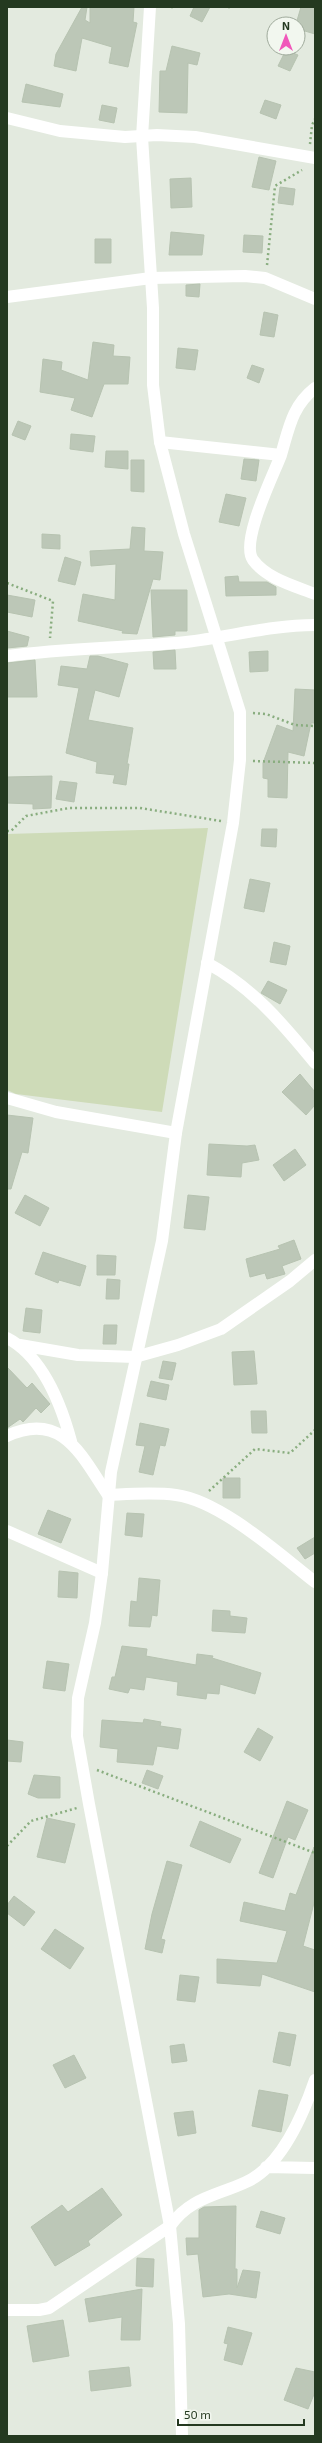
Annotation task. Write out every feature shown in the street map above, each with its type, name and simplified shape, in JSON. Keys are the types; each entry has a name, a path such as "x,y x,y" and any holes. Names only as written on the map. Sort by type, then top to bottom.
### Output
{"street":[{"path":"150,7 142,137 151,278 153,385 160,442 184,534 240,712 240,760 233,823 176,1133 162,1241 135,1357 108,1495 102,1573 95,1623 78,1698 77,1736 170,2226 179,2324 182,2436"},
{"path":"7,118 60,131 142,137 169,135 194,137 312,157"},
{"path":"7,297 151,278 265,278 315,299"},
{"path":"315,388 302,398 291,420 281,455 253,529 250,552 253,560 268,574 315,594"},
{"path":"160,442 281,455"},
{"path":"7,656 49,650 185,642 216,638 268,628 315,625"},
{"path":"207,963 226,973 260,1000 315,1063"},
{"path":"7,1098 56,1112 176,1133"},
{"path":"7,1338 20,1345 78,1355 135,1357 178,1345 221,1329 290,1281 315,1260"},
{"path":"20,1345 53,1388 64,1415 70,1441 108,1495"},
{"path":"7,1436 32,1429 52,1430 70,1441"},
{"path":"108,1495 176,1495 199,1501 225,1516 267,1545 315,1582"},
{"path":"7,1531 102,1573"},
{"path":"7,2310 40,2310 49,2308 170,2226 179,2214 190,2205 246,2183 266,2167 292,2135 302,2116 315,2080"},
{"path":"266,2167 315,2168"}],"path":[{"path":"265,278 275,186 302,170 312,157 312,124 315,120"},
{"path":"7,583 53,601 49,650"},
{"path":"240,712 266,714 295,725 315,726"},
{"path":"240,760 315,763"},
{"path":"7,831 11,831 26,816 69,808 140,808 233,823"},
{"path":"199,1501 255,1449 290,1453 315,1430"},
{"path":"82,1764 315,1853"},
{"path":"7,1846 31,1821 89,1804"}],"green space":[{"path":"208,828 162,1112 16,1094 7,1090 7,834"}],"building":[{"path":"82,7 87,7 85,20 90,23 90,7 134,7 133,22 137,23 128,67 109,63 112,47 82,38 76,71 54,66 56,54"},
{"path":"194,7 210,7 202,22 190,16"},
{"path":"301,7 315,7 315,34 306,31 306,16 298,16"},
{"path":"172,46 200,53 197,65 188,63 187,113 159,112 160,71 166,71"},
{"path":"283,56 298,56 290,71 278,66"},
{"path":"26,84 63,94 60,107 22,102"},
{"path":"265,100 281,105 276,119 260,113"},
{"path":"102,105 117,108 114,123 99,120"},
{"path":"259,157 276,161 269,190 252,187"},
{"path":"191,178 192,207 171,208 170,179"},
{"path":"280,187 295,189 293,205 278,203"},
{"path":"171,232 204,235 202,255 169,255"},
{"path":"244,235 263,236 262,253 243,252"},
{"path":"95,239 111,239 111,263 95,263"},
{"path":"200,284 199,297 186,296 186,285"},
{"path":"264,312 278,315 274,337 260,335"},
{"path":"93,342 114,345 113,356 130,357 128,384 104,384 92,417 71,410 75,398 40,392 43,359 62,362 61,370 88,380"},
{"path":"178,348 198,350 195,370 176,368"},
{"path":"252,365 264,369 259,383 247,378"},
{"path":"18,421 31,426 25,440 12,435"},
{"path":"71,434 95,436 93,452 70,449"},
{"path":"106,451 128,451 128,469 105,467"},
{"path":"244,459 259,460 256,481 241,479"},
{"path":"131,460 144,460 144,492 131,491"},
{"path":"226,494 246,498 239,526 219,522"},
{"path":"132,527 145,528 144,551 163,552 160,580 153,579 137,634 122,633 123,631 78,621 83,594 115,600 116,564 91,566 90,551 130,549"},
{"path":"42,534 60,535 60,549 42,548"},
{"path":"65,557 81,562 75,585 58,581"},
{"path":"238,576 239,582 267,582 276,587 276,595 226,596 225,577"},
{"path":"151,590 187,590 187,631 175,631 175,635 153,637"},
{"path":"7,595 35,600 32,617 7,612"},
{"path":"7,631 29,637 27,646 7,648"},
{"path":"175,650 176,669 154,669 153,652"},
{"path":"268,651 268,671 250,672 249,652"},
{"path":"90,656 98,656 128,664 119,697 95,690 88,720 133,728 127,764 129,764 126,785 113,783 115,775 96,773 97,762 66,753 79,688 58,685 61,666 87,669"},
{"path":"35,660 37,697 7,697 7,663"},
{"path":"295,689 315,690 315,723 311,723 304,756 288,752 287,798 268,797 268,779 263,778 263,763 277,725 293,731"},
{"path":"52,776 51,808 33,809 33,804 7,803 7,777"},
{"path":"60,781 77,783 74,802 56,799"},
{"path":"262,829 277,829 276,847 261,846"},
{"path":"250,879 270,883 264,912 244,908"},
{"path":"274,942 290,946 286,965 270,962"},
{"path":"268,981 287,990 280,1004 261,993"},
{"path":"300,1074 315,1092 315,1105 306,1115 282,1092"},
{"path":"7,1115 33,1118 28,1153 22,1152 11,1189 7,1189"},
{"path":"209,1144 255,1145 259,1160 242,1163 241,1177 207,1175"},
{"path":"295,1149 306,1165 284,1181 273,1165"},
{"path":"25,1195 49,1208 40,1226 15,1213"},
{"path":"188,1195 209,1197 205,1230 184,1228"},
{"path":"294,1240 301,1259 282,1266 285,1274 267,1279 265,1273 250,1277 246,1259 280,1249 278,1246"},
{"path":"43,1252 86,1266 80,1286 59,1280 58,1283 35,1274"},
{"path":"97,1255 116,1256 115,1275 97,1275"},
{"path":"107,1279 120,1280 119,1299 106,1299"},
{"path":"26,1308 42,1310 40,1333 23,1331"},
{"path":"104,1325 117,1325 116,1344 103,1344"},
{"path":"254,1351 257,1384 234,1385 232,1352"},
{"path":"163,1361 176,1363 172,1380 159,1378"},
{"path":"7,1367 27,1388 32,1383 50,1404 41,1413 36,1408 23,1422 20,1419 7,1428"},
{"path":"151,1381 169,1385 166,1400 147,1396"},
{"path":"251,1411 266,1411 267,1433 252,1433"},
{"path":"140,1423 169,1429 165,1446 160,1445 153,1475 139,1472 145,1446 136,1445"},
{"path":"223,1478 240,1478 240,1498 223,1498"},
{"path":"48,1510 71,1519 61,1543 38,1534"},
{"path":"127,1513 144,1514 142,1537 125,1535"},
{"path":"315,1537 315,1553 305,1559 297,1548"},
{"path":"59,1571 78,1573 77,1598 58,1597"},
{"path":"139,1578 160,1580 157,1616 152,1615 150,1627 129,1626 131,1601 137,1602"},
{"path":"213,1610 230,1611 230,1616 247,1618 245,1633 212,1631"},
{"path":"122,1646 147,1649 146,1656 196,1665 197,1654 213,1656 212,1658 261,1673 255,1694 220,1684 219,1694 207,1693 206,1699 177,1695 178,1682 146,1677 144,1690 130,1688 128,1693 109,1689 112,1677 115,1677"},
{"path":"47,1661 69,1664 65,1691 43,1688"},
{"path":"144,1719 161,1722 160,1726 181,1729 178,1749 157,1746 153,1765 117,1762 118,1749 100,1747 102,1720 143,1723"},
{"path":"258,1728 273,1737 260,1761 244,1752"},
{"path":"7,1740 23,1742 21,1762 7,1761"},
{"path":"147,1770 163,1776 158,1789 142,1783"},
{"path":"34,1775 60,1777 60,1798 38,1798 28,1794"},
{"path":"287,1801 308,1810 295,1840 288,1837 273,1878 259,1873"},
{"path":"47,1818 75,1824 65,1863 37,1857"},
{"path":"200,1821 241,1839 230,1863 190,1846"},
{"path":"314,1847 315,1899 303,1946 315,1950 315,1992 262,1974 260,1986 217,1983 217,1959 277,1963 287,1931 240,1921 244,1902 285,1911 290,1893 296,1895"},
{"path":"167,1861 182,1865 161,1939 165,1940 162,1953 145,1949 152,1914"},
{"path":"14,1896 35,1912 24,1926 7,1913 7,1905"},
{"path":"55,1929 84,1948 70,1969 41,1949"},
{"path":"180,1975 199,1977 195,2002 177,2000"},
{"path":"279,2032 296,2035 290,2066 273,2062"},
{"path":"184,2044 187,2061 172,2063 170,2046"},
{"path":"74,2055 86,2078 65,2088 53,2065"},
{"path":"259,2090 288,2095 281,2132 252,2126"},
{"path":"193,2111 196,2133 178,2136 174,2113"},
{"path":"102,2188 122,2215 88,2241 90,2245 55,2266 31,2227 62,2205 68,2212"},
{"path":"236,2206 235,2269 237,2269 237,2288 243,2270 260,2272 256,2298 229,2294 203,2297 198,2254 187,2255 186,2238 199,2238 199,2210 204,2207"},
{"path":"261,2211 285,2218 280,2234 256,2227"},
{"path":"137,2258 154,2259 153,2287 136,2286"},
{"path":"142,2289 140,2340 121,2340 122,2317 89,2322 85,2299"},
{"path":"63,2320 69,2356 33,2362 27,2326"},
{"path":"228,2327 252,2333 242,2365 224,2360 228,2344 224,2343"},
{"path":"129,2367 131,2386 91,2391 89,2371"},
{"path":"296,2368 315,2372 315,2392 308,2409 284,2400"}]}
